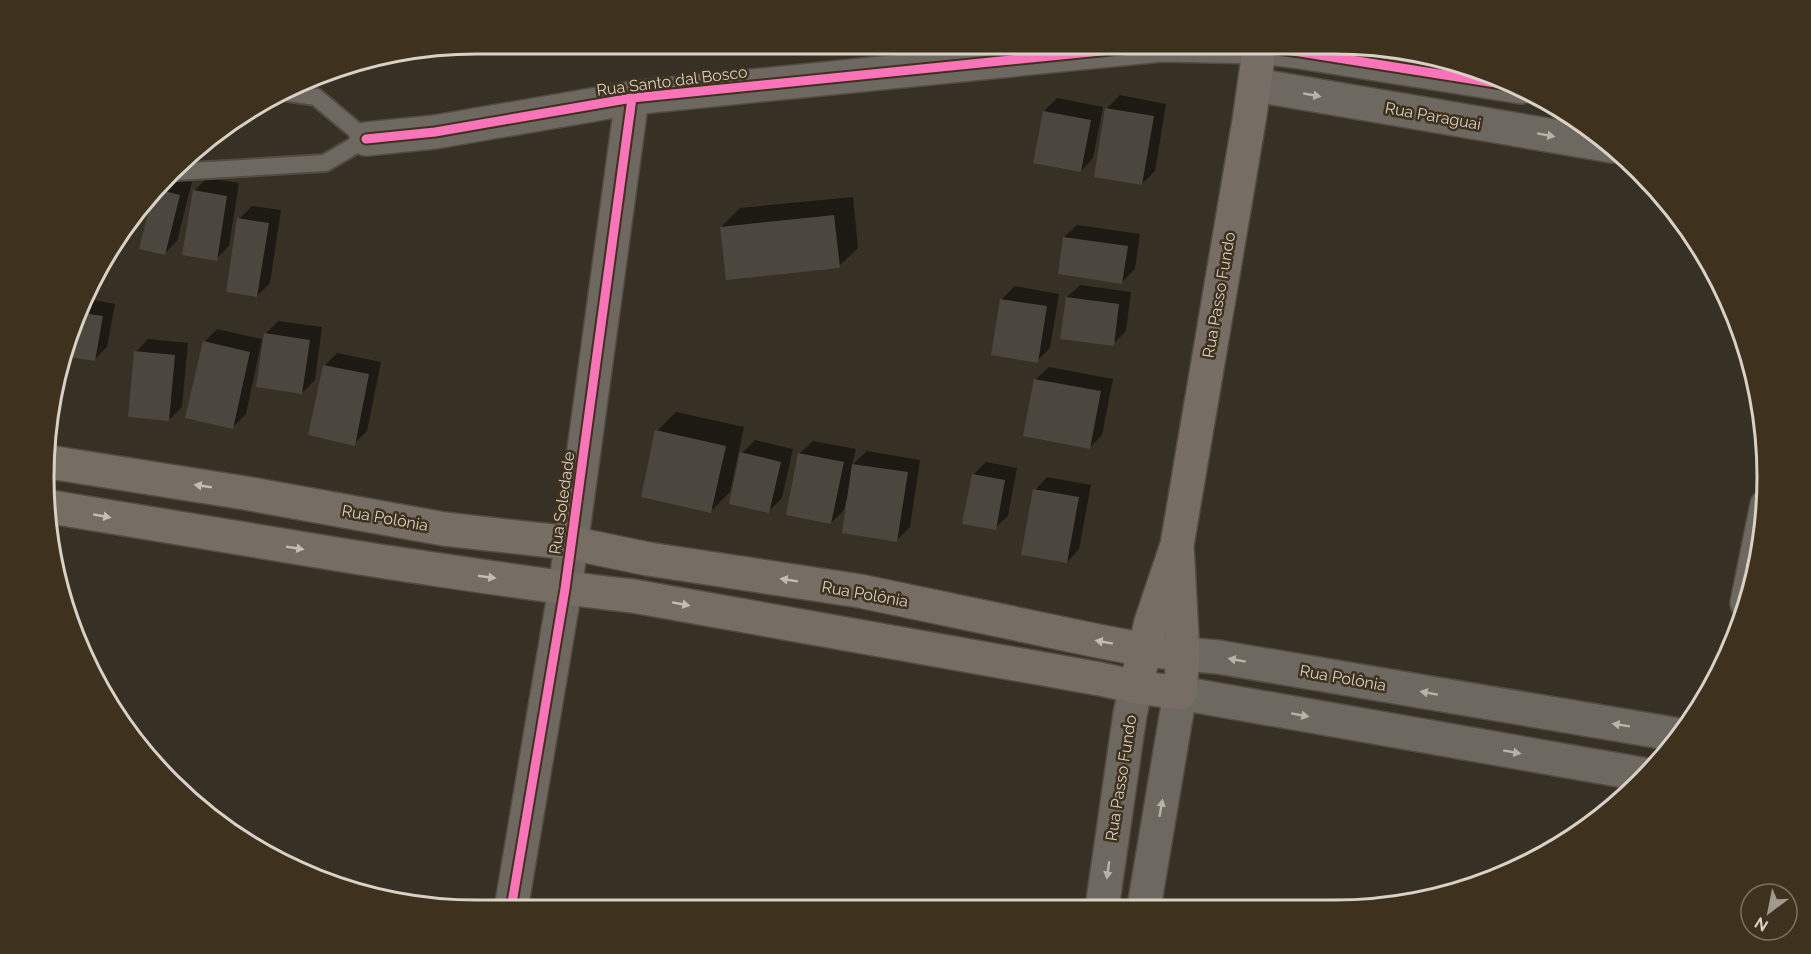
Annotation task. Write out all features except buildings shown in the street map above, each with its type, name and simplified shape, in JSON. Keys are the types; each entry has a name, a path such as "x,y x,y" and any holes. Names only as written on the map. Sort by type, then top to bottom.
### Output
{"main road":[{"name":"Rua Passo Fundo","path":"1136,687 1151,622 1177,545 1261,54"},
{"name":"Rua Polônia","path":"55,463 245,493 444,529 571,543 648,559 860,591 1098,642 1183,654"},
{"path":"237,539 245,493"},
{"path":"55,508 237,539 565,589 633,596 1180,693"},
{"name":"Rua Passo Fundo","path":"1177,545 1183,654 1180,693"}],"street":[{"name":"Rua Santo dal Bosco","path":"366,139 435,132 632,98 1071,54"},
{"path":"1319,54 1479,80"},
{"name":"Rua Paraguai","path":"1255,85 1594,143"},
{"path":"1499,127 1510,93"},
{"name":"Rua Soledade","path":"513,900 565,589 632,98"},
{"name":"Rua Polônia","path":"1183,654 1218,657 1671,734"},
{"name":"Rua Passo Fundo","path":"1103,900 1130,714 1136,687"},
{"path":"1180,693 1637,772"},
{"name":"Rua Passo Fundo","path":"1145,900 1180,693"},
{"path":"1464,699 1465,744"}],"lane":[{"path":"185,171 325,163 366,139 316,97 298,94"}],"cycle path":[{"path":"366,139 435,132 632,98 1071,54"},
{"path":"1313,54 1483,81"},
{"path":"513,900 565,589 632,98"}]}
